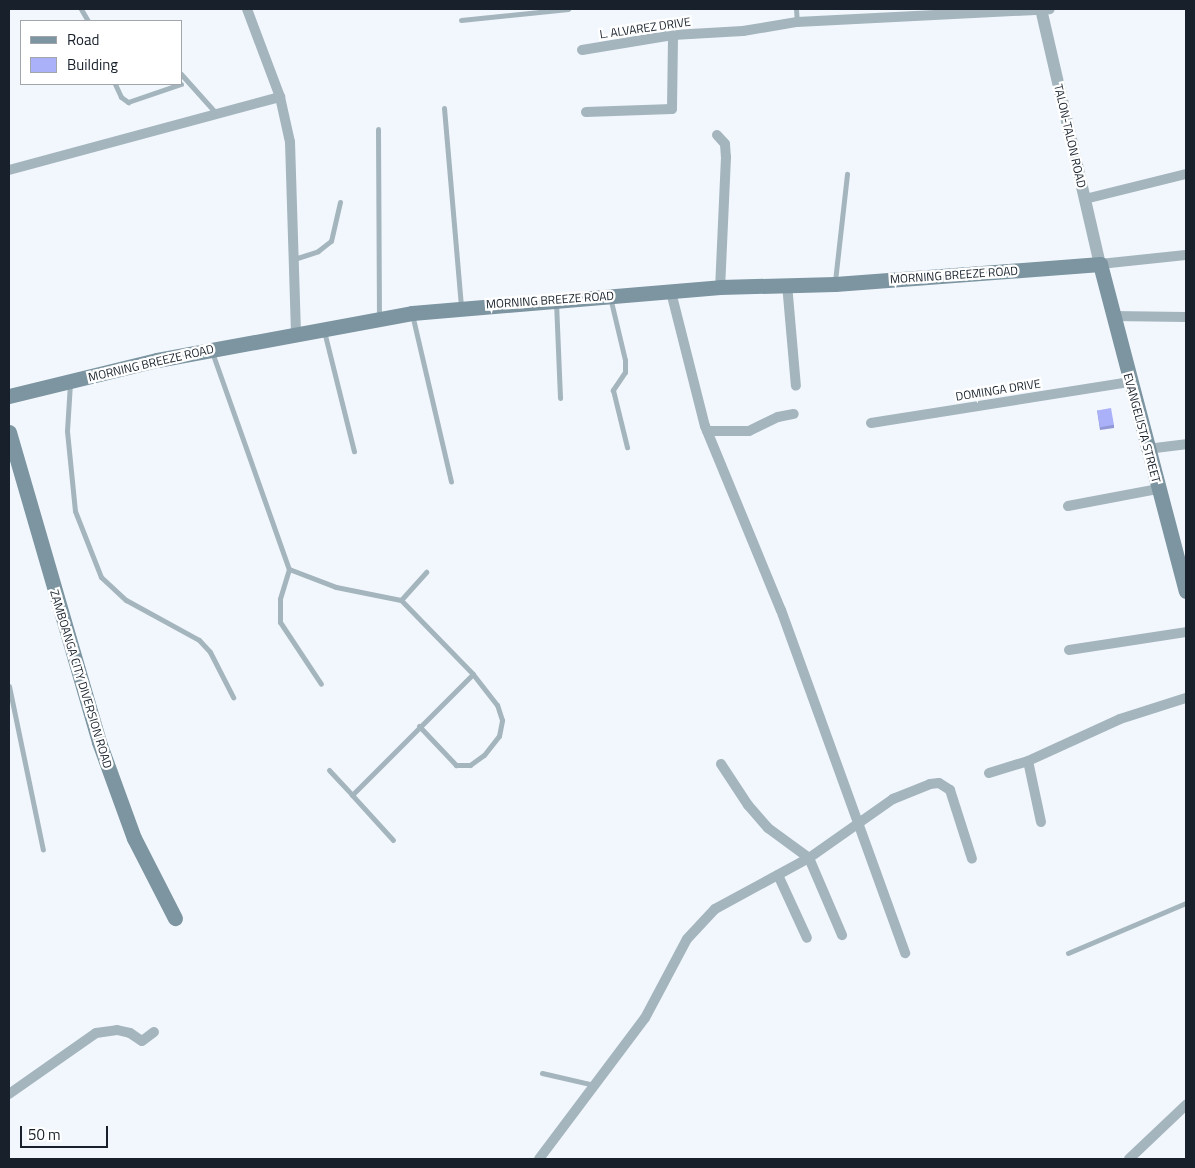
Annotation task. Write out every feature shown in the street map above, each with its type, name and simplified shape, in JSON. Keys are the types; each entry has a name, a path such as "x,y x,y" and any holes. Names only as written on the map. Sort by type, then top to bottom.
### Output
{"main road":[{"name":"MORNING BREEZE ROAD","path":"9,396 211,349 412,312 720,288 787,284 835,284 1100,264"},
{"name":"EVANGELISTA STREET","path":"1100,264 1158,489 1182,559 1186,590"},
{"name":"ZAMBOANGA CITY DIVERSION ROAD","path":"9,432 102,751 134,838 175,918"}],"street":[{"path":"248,9 280,97 290,142 296,332"},
{"name":"L. ALVAREZ DRIVE","path":"582,50 673,35 743,31 797,22 1044,9"},
{"name":"TALON-TALON ROAD","path":"1044,9 1100,264"},
{"path":"586,112 672,109 673,35"},
{"path":"9,170 215,112 280,97"},
{"path":"718,134 725,144 726,157 720,288"},
{"path":"1085,199 1186,174"},
{"path":"1100,264 1186,255"},
{"path":"787,284 796,386"},
{"path":"670,292 707,431 730,492 772,586 904,953"},
{"path":"1112,316 1186,317"},
{"name":"DOMINGA DRIVE","path":"871,423 1129,382"},
{"path":"707,431 749,431 778,417 794,414"},
{"path":"1147,448 1186,444"},
{"path":"1068,506 1158,489"},
{"path":"1069,650 1186,632"},
{"path":"989,774 1028,760 1120,719 1186,698"},
{"path":"1028,760 1041,822"},
{"path":"721,764 748,805 768,828 809,858 842,935"},
{"path":"539,1159 645,1018 699,923 715,909 809,858 893,799 939,783 946,785 954,797 972,859"},
{"path":"778,875 807,938"},
{"path":"9,1094 96,1033 118,1030 130,1033 142,1041 154,1032"},
{"path":"1129,1159 1186,1105"}],"lane":[{"path":"81,9 87,20"},
{"path":"461,20 568,9"},
{"path":"796,9 797,22"},
{"path":"182,75 215,112"},
{"path":"182,84 188,81"},
{"path":"115,85 121,97 132,102 178,85"},
{"path":"444,108 461,307"},
{"path":"378,129 379,318"},
{"path":"835,284 848,174"},
{"path":"294,259 318,251 331,240 340,202"},
{"path":"610,296 626,360 625,372 613,390 627,447"},
{"path":"556,300 560,398"},
{"path":"412,312 451,482"},
{"path":"324,328 354,452"},
{"path":"211,349 289,569 280,599 280,622 321,684"},
{"path":"70,381 67,430 75,511 101,577 126,600 199,640 210,652 233,697"},
{"path":"289,569 336,587 401,600 473,674 497,705 502,720 499,736 484,755 470,765 456,765 419,726"},
{"path":"401,600 426,572"},
{"path":"352,796 419,726 473,674"},
{"path":"9,686 43,850"},
{"path":"329,770 392,840"},
{"path":"1068,953 1186,903"},
{"path":"542,1073 594,1085"}],"building":[{"path":"1111,408 1114,425 1100,427 1097,410"}]}
